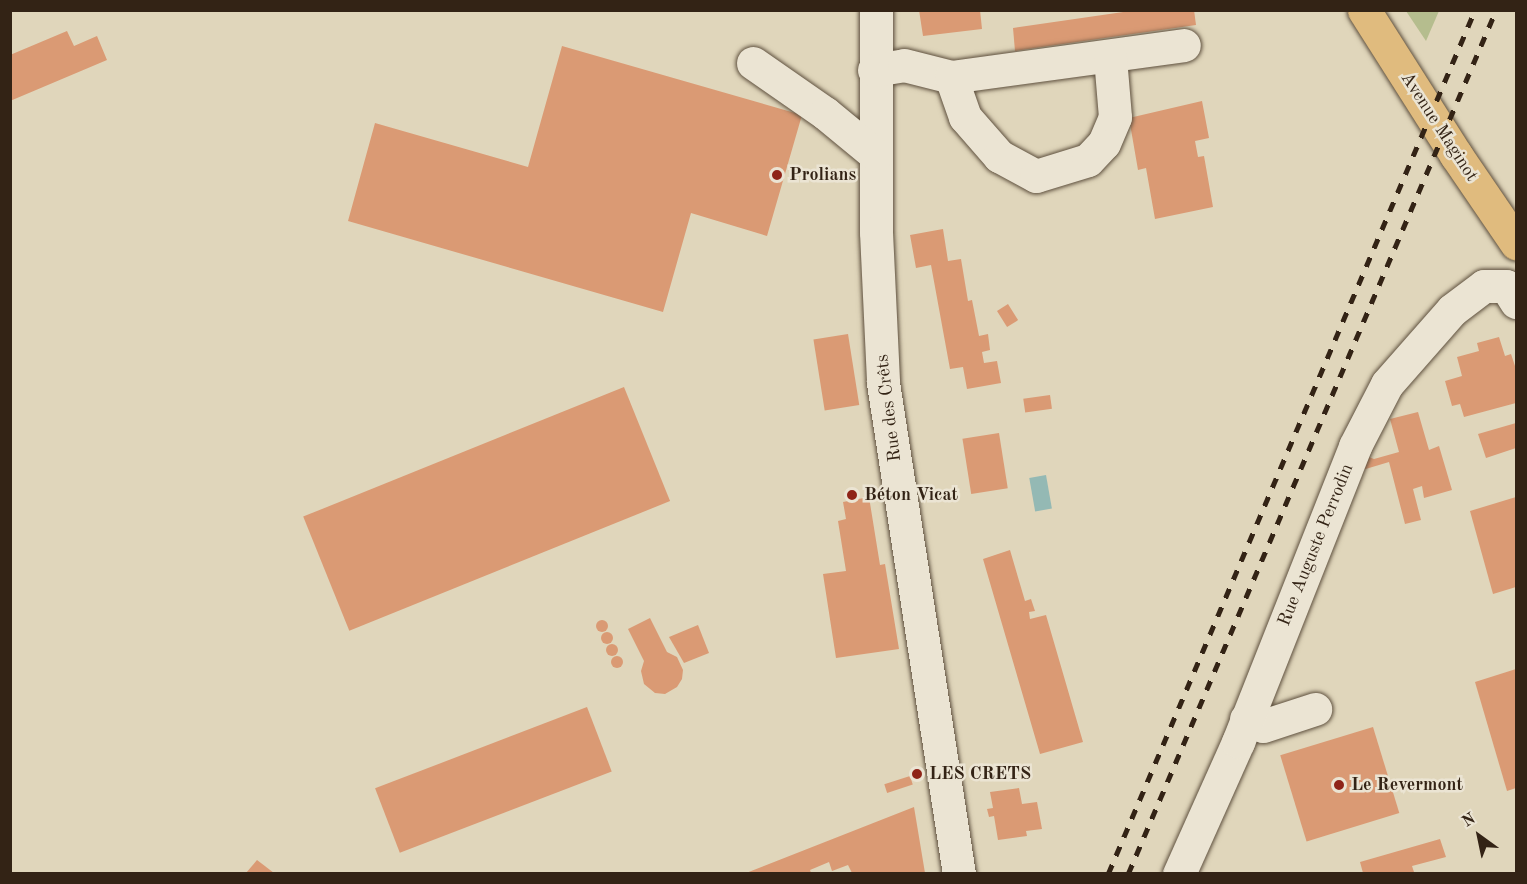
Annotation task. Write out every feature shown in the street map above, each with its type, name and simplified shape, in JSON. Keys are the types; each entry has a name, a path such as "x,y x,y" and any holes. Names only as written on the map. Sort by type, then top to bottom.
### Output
{"main road":[{"name":"Avenue Maginot","path":"1364,10 1516,243"}],"street":[{"name":"Rue des Crêts","path":"876,10 874,70 883,384 959,873"},
{"path":"874,70 904,65 951,77 1110,57 1184,45"},
{"path":"951,77 965,117 999,156 1036,176 1088,160 1104,143 1115,117 1110,57"},
{"path":"753,63 825,113 876,155"},
{"name":"Rue Auguste Perrodin","path":"1179,873 1246,719 1355,446 1386,384 1452,310 1484,286 1506,286 1516,302"},
{"path":"1246,719 1263,726 1315,709"}],"green space":[{"path":"1406,11 1439,11 1426,41"}],"water":[{"path":"1046,475 1052,508 1035,511 1029,478"}],"building":[{"path":"919,10 980,10 982,29 923,36"},
{"path":"1137,10 1194,10 1196,25 1015,51 1013,28"},
{"path":"67,31 74,46 97,36 107,60 10,101 10,55"},
{"path":"562,46 802,115 767,236 691,213 663,312 348,221 375,123 528,167"},
{"path":"1202,101 1209,138 1195,141 1198,157 1204,156 1213,207 1155,219 1146,168 1138,170 1129,118"},
{"path":"943,229 948,261 961,259 968,301 972,300 979,336 988,334 990,350 982,352 984,363 997,361 1001,383 967,389 963,367 950,369 931,265 916,268 910,235"},
{"path":"1008,304 1018,320 1007,327 997,311"},
{"path":"848,334 859,405 825,411 813,339"},
{"path":"1499,337 1505,356 1511,354 1515,366 1516,403 1464,417 1460,404 1452,406 1445,381 1462,376 1457,357 1479,351 1477,343"},
{"path":"624,387 670,501 349,631 303,517"},
{"path":"1050,395 1052,409 1025,413 1023,399"},
{"path":"1418,412 1429,450 1439,446 1452,490 1424,498 1422,486 1413,489 1421,520 1405,524 1389,462 1359,471 1366,456 1374,459 1399,452 1390,419"},
{"path":"1516,423 1516,448 1486,458 1478,434"},
{"path":"999,433 1008,488 971,494 962,439"},
{"path":"869,497 880,565 885,564 899,649 836,658 823,574 846,571 838,521 846,519 843,502"},
{"path":"1516,497 1516,587 1493,594 1470,511"},
{"path":"1010,550 1025,601 1031,599 1035,611 1029,612 1030,619 1046,615 1083,742 1040,754 983,559"},
{"path":"650,618 667,652 677,657 683,670 682,679 677,687 665,694 655,693 644,684 641,671 644,661 628,629"},
{"path":"604,620 608,626 604,632 600,632 596,624"},
{"path":"698,625 709,653 684,663 669,637"},
{"path":"609,632 613,638 609,644 605,644 601,636"},
{"path":"614,644 618,650 614,656 610,656 606,648"},
{"path":"619,656 623,662 619,668 615,668 611,660"},
{"path":"1516,669 1516,788 1507,791 1475,682"},
{"path":"587,707 612,771 400,853 375,788"},
{"name":"Le Revermont","path":"1373,727 1399,813 1307,841 1280,755"},
{"name":"LES CRETS","path":"920,767 924,777 914,781 910,771"},
{"path":"910,776 913,785 887,793 884,784"},
{"path":"1019,788 1022,804 1037,802 1042,829 1026,831 1027,836 998,840 994,816 989,817 987,809 993,808 990,792"},
{"path":"914,807 925,873 852,873 848,865 832,871 829,862 810,870 811,873 746,873"},
{"path":"1440,839 1446,857 1412,866 1414,872 1363,873 1360,862"},
{"path":"257,860 274,873 246,873"}],"railway":[{"path":"1108,874 1475,10"},
{"path":"1128,874 1496,10"}],"place":[{"name":"Prolians","path":"777,175"},
{"name":"Béton Vicat","path":"852,495"},
{"name":"LES CRETS","path":"917,774"},
{"name":"Le Revermont","path":"1339,785"}]}
